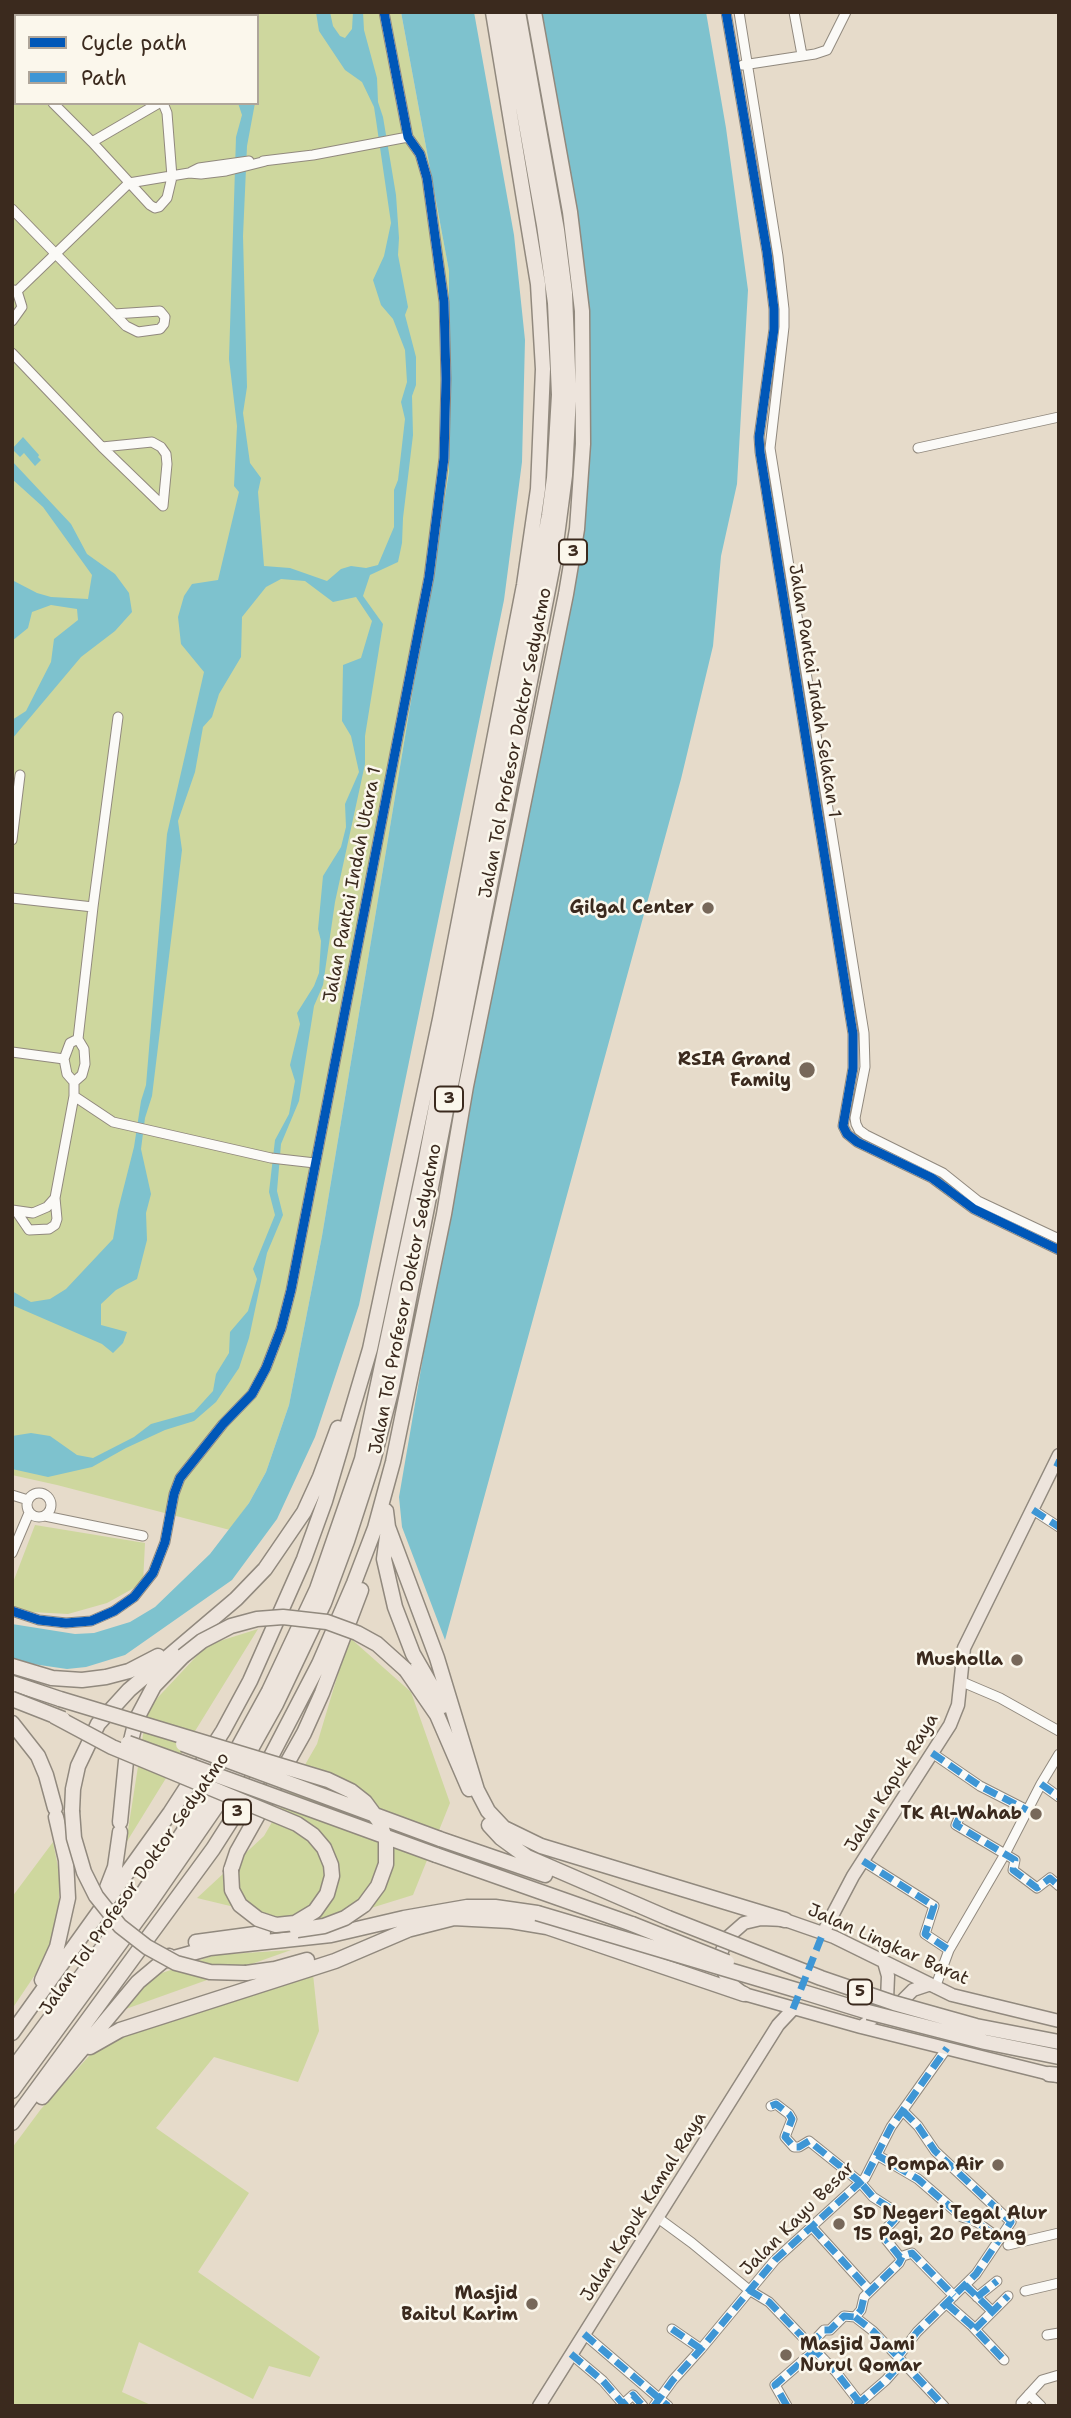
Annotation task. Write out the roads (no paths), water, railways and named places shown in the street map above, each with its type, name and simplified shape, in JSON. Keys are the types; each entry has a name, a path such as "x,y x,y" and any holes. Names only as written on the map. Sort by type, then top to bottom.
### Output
{"highway":[{"name":"Jalan Tol Profesor Doktor Sedyatmo","path":"12,2034 170,1813 223,1731 271,1636 304,1559 325,1501 370,1349 440,1019 524,585 534,528 541,453 543,369 538,284 493,12"},
{"name":"Jalan Tol Profesor Doktor Sedyatmo","path":"12,2070 143,1893 240,1745 269,1691 317,1589 362,1459 425,1164 554,478 559,396 555,303 544,225 506,12"},
{"name":"Jalan Tol Profesor Doktor Sedyatmo","path":"12,2091 151,1901 218,1804 276,1704 324,1602 347,1541 373,1461 391,1391 554,559 565,475 569,395 565,293 557,230 518,12"},
{"name":"Jalan Tol Profesor Doktor Sedyatmo","path":"12,2123 214,1849 266,1766 319,1664 354,1583 375,1528 393,1462 561,620 576,529 583,444 582,311 570,212 534,12"},
{"path":"386,1280 334,1441 308,1505 277,1554 252,1584 139,1680 103,1716 80,1759 73,1789 72,1811 76,1847 88,1881 100,1902 120,1926 147,1947 176,1963 210,1972 246,1973 287,1966 407,1923 467,1907 495,1907 532,1912 803,1992"},
{"path":"54,1716 112,1746 297,1824 313,1835 324,1848 332,1876 327,1894 315,1911 295,1923 276,1925 258,1919 240,1905 232,1890 231,1870 237,1852 292,1755 322,1693 363,1584 386,1511 393,1462"},
{"path":"386,1511 388,1527 437,1658 477,1790 488,1811 504,1828 541,1846 785,1920"},
{"path":"388,1527 384,1559 395,1607 413,1654 445,1710 462,1754 478,1810"},
{"path":"12,1666 63,1679 82,1680 117,1674 139,1667 159,1655 224,1609"},
{"path":"95,1918 115,1867 126,1760 136,1720 154,1686 183,1656 222,1630 257,1619 284,1616 312,1619 349,1629 377,1644 406,1670 438,1715 478,1810 494,1832 527,1857 637,1906"},
{"path":"12,1683 328,1780 351,1791 365,1802 379,1821 386,1840 386,1864 378,1886 364,1905 345,1918 324,1926 200,1941 178,1950 163,1961 138,1982 12,2133"},
{"path":"12,1699 632,1924 803,1992"},
{"path":"60,1699 440,1839 637,1906"},
{"path":"12,1723 30,1742 42,1762 66,1860 68,1888 67,1908 57,1947 26,2012"},
{"name":"5","path":"637,1906 894,2004 976,2026 1059,2042"},
{"path":"163,1961 197,1951 323,1936 468,1914 532,1912"},
{"path":"453,1918 511,1921 547,1927 744,1994"},
{"path":"75,2059 105,2037 346,1957 407,1923"},
{"name":"5","path":"803,1992 891,2019 1059,2057"}],"main road":[{"name":"Jalan Kapuk Raya","path":"823,1933 863,1861 954,1716 964,1648 1058,1460"},
{"path":"785,1920 752,1920 739,1926 728,1937 723,1947 721,1965 729,1980 744,1994 793,2010 1056,2075"},
{"name":"Jalan Lingkar Barat","path":"785,1920 823,1933 952,1995 1059,2021"},
{"path":"861,2027 884,2010 888,1976 884,1962"},
{"path":"911,2039 902,2028 898,2016 900,2007 913,1990 931,1987"},
{"path":"778,2005 778,2025"},
{"name":"Jalan Kapuk Kamal Raya","path":"539,2406 778,2025 793,2010"}],"street":[{"name":"Jalan Pantai Indah Utara 1","path":"12,1611 39,1620 66,1623 91,1621 114,1611 134,1597 153,1573 165,1542 174,1494 180,1478 223,1424 252,1394 266,1368 285,1316 429,577 444,458 444,302 427,178 421,154 408,137 384,12"},
{"name":"Jalan Pantai Indah Selatan 1","path":"726,12 784,327 770,448 864,1033 865,1068 856,1124 866,1135 943,1173 978,1201 1059,1239"},
{"name":"Jalan Pantai Indah Selatan 1","path":"739,12 778,256 778,300 760,447 853,1034 853,1068 844,1126 847,1135 857,1142 932,1178 974,1209 1059,1250"},
{"path":"794,12 802,55"},
{"path":"736,66 827,50 846,12"},
{"path":"55,105 149,205 159,207 167,198 172,177 167,113 162,105"},
{"path":"92,142 157,105"},
{"path":"12,321 22,307 15,290 129,183 172,177 199,168 248,164 408,137"},
{"path":"12,209 56,253 114,314 126,326 138,331 160,329 165,317 160,312 114,314"},
{"path":"12,353 103,447 163,506 167,464 166,454 161,447 152,442 103,447"},
{"path":"918,448 1059,417"},
{"path":"74,1082 82,1075 85,1064 85,1049 78,1039 118,717"},
{"path":"12,840 20,775"},
{"path":"12,898 93,907"},
{"path":"14,1210 29,1230 55,1225 55,1198 74,1096 74,1082 67,1074 64,1059 70,1043 78,1039"},
{"path":"12,1052 64,1059"},
{"path":"74,1096 107,1120 271,1158 315,1163"},
{"path":"14,1210 33,1213 47,1207 55,1198"},
{"path":"45,1516 50,1511 51,1504 46,1495 36,1493 28,1500 27,1507 29,1513 35,1517 45,1516 143,1536"},
{"path":"12,1495 28,1500"},
{"path":"1033,1510 1059,1527"},
{"path":"12,1553 29,1513"},
{"path":"960,1681 1000,1698 1059,1731"},
{"path":"932,1753 980,1786 1027,1810"},
{"path":"931,1987 1059,1754"},
{"path":"1041,1784 1059,1797"},
{"path":"959,1818 956,1825 1015,1860 1013,1870 1037,1888 1050,1878 1059,1886"},
{"path":"863,1861 934,1906 925,1934 949,1950"},
{"name":"Jalan Kayu Besar","path":"657,2402 775,2260 860,2182 891,2127 947,2049"},
{"path":"771,2106 776,2104 792,2119 785,2137 794,2147 809,2141 860,2182 873,2197 890,2208 894,2221 884,2230 883,2235 902,2257"},
{"path":"658,2218 749,2290 769,2302 836,2372 858,2404 886,2380 917,2332 965,2285 1001,2243 1011,2224 1010,2220 935,2151 918,2126 903,2111"},
{"path":"877,2155 918,2179 962,2217 977,2222 1001,2243"},
{"path":"812,2227 870,2291"},
{"path":"1001,2243 1059,2233"},
{"path":"855,2317 861,2310 864,2297 902,2257 912,2253 954,2296"},
{"path":"977,2297 997,2281"},
{"path":"1025,2291 1059,2283"},
{"path":"965,2285 992,2311"},
{"path":"975,2329 1007,2296"},
{"path":"947,2304 1004,2360"},
{"path":"787,2406 775,2385 813,2348 824,2330 830,2330 844,2316 855,2317 873,2330 944,2406"},
{"path":"672,2329 701,2349"},
{"path":"1047,2335 1059,2333"},
{"path":"584,2334 657,2402 668,2406"},
{"path":"571,2354 603,2381 623,2404 633,2395 643,2406"},
{"path":"1021,2403 1042,2380 1059,2375"},
{"path":"1029,2394 1041,2406"}],"water":[{"path":"316,12 330,12 333,26 340,36 345,38 352,29 353,12 363,12 364,30 377,78 378,102 396,195 398,255 408,307 405,315 416,357 416,385 412,396 413,435 398,562 370,575 363,596 383,624 365,736 365,764 335,902 323,985 314,1006 299,1101 281,1144 277,1191 283,1215 267,1253 249,1338 239,1368 216,1402 194,1421 165,1430 92,1467 48,1477 12,1469 12,1436 31,1433 50,1436 77,1455 93,1458 134,1437 151,1424 194,1412 213,1391 216,1374 229,1353 230,1332 248,1311 257,1279 253,1269 275,1215 269,1192 275,1140 289,1114 295,1081 290,1065 300,1024 297,1013 319,973 321,941 318,929 323,876 341,847 346,827 345,804 359,772 351,736 342,721 343,665 361,658 372,621 356,597 333,602 305,581 281,579 266,587 242,617 241,657 219,694 212,717 203,727 195,772 178,821 182,850 152,1096 145,1118 141,1149 151,1194 146,1213 147,1240 137,1279 116,1290 101,1304 101,1325 127,1332 123,1343 113,1353 102,1344 12,1305 12,1291 31,1302 50,1299 66,1289 113,1239 146,1085 167,834 204,672 181,644 178,617 184,596 192,584 218,580 239,492 234,486 237,426 229,359 236,137 242,115 239,105 255,105 247,146 243,236 247,387 243,413 250,463 261,478 258,492 264,566 290,568 327,581 341,569 378,565 394,527 394,490 398,480 405,419 401,402 407,382 405,350 393,319 381,305 373,280 384,256 391,223 376,120 374,107 362,82 345,70 319,31"},
{"path":"401,12 474,12 514,235 525,340 522,462 504,600 359,1305 315,1437 277,1519 232,1580 125,1655 86,1667 67,1669 12,1661 12,1624 75,1634 94,1633 130,1622 155,1607 210,1554 249,1503 266,1472 289,1405 322,1236 449,472 449,271"},
{"path":"536,12 706,12 726,128 748,290 737,484 721,556 713,646 681,779 445,1640 402,1527 399,1497 455,1171 580,524 586,309"},
{"path":"23,437 39,455 41,460 35,466 24,453 20,457 12,449"},
{"path":"12,461 71,524 87,554 115,574 129,593 132,612 115,631 81,657 12,739 12,720 26,711 51,662 54,639 78,620 77,609 51,605 32,612 28,628 12,641 12,580 51,597 88,599 92,575 43,507 12,479"}],"place":[{"name":"Gilgal Center","path":"708,908"},
{"name":"RSIA Grand Family","path":"807,1070"},
{"name":"Musholla","path":"1017,1660"},
{"name":"TK Al-Wahab","path":"1036,1814"},
{"name":"Pompa Air","path":"998,2165"},
{"name":"SD Negeri Tegal Alur 15 Pagi, 20 Petang","path":"839,2224"},
{"name":"Masjid Baitul Karim","path":"532,2304"},
{"name":"Masjid Jami Nurul Qomar","path":"786,2355"}]}
